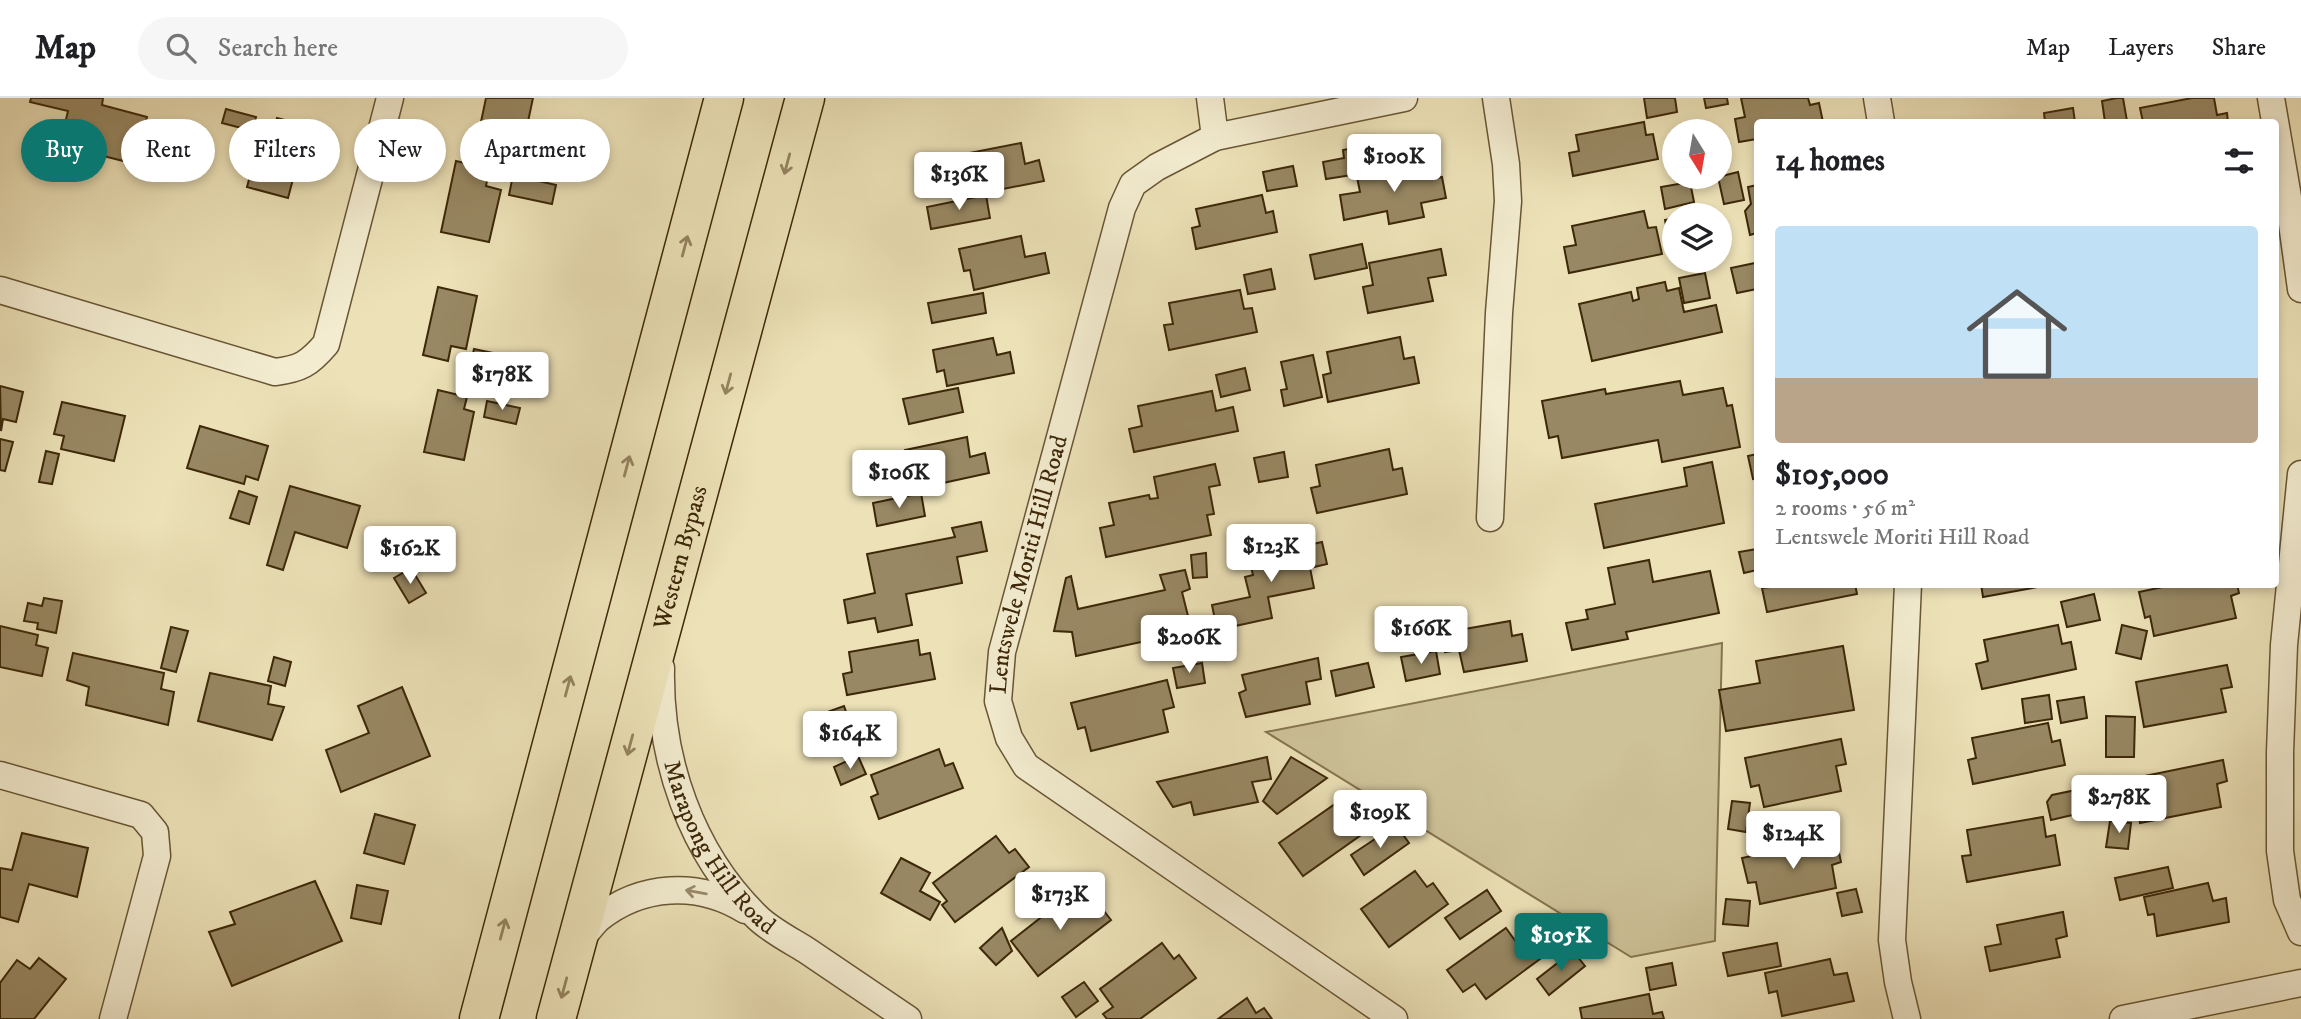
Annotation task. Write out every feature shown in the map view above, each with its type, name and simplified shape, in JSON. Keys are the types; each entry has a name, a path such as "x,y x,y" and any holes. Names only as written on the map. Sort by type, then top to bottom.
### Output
{"highway":[{"path":"479,1019 724,98"},
{"name":"Western Bypass","path":"556,1019 805,98"}],"street":[{"path":"0,290 275,372 297,369 326,344 390,98"},
{"path":"1210,98 1215,136"},
{"name":"Lentswele Moriti Hill Road","path":"1394,1019 1026,766 1009,738 998,701 1002,652 1122,208 1133,184 1157,167 1215,136 1404,98"},
{"path":"1490,519 1499,313 1508,201 1506,164 1496,98"},
{"path":"1877,98 1880,119"},
{"path":"2271,98 2275,119"},
{"path":"2279,145 2301,289"},
{"path":"2301,474 2284,645 2280,752 2280,851 2287,900 2301,932"},
{"path":"1907,1019 1892,940 1909,588"},
{"name":"Marapong Hill Road","path":"670,601 662,650 661,698 667,748 680,794 700,839 726,881 758,919 908,1019"},
{"path":"0,775 141,815 155,832 157,856 113,1019"},
{"path":"575,947 597,920 626,900 659,890 695,890 728,900 758,919"},
{"path":"2123,1019 2177,1013 2301,983"}],"shaded area":[{"path":"1722,643 1715,941 1631,957 1266,732"}],"building":[{"path":"31,98 103,98 102,105 147,117 121,119 121,160 107,157 107,119 66,119 68,111 30,102"},
{"path":"486,98 533,98 529,119 482,119"},
{"path":"1644,98 1675,98 1677,112 1647,118"},
{"path":"1704,98 1727,98 1728,104 1706,108"},
{"path":"1741,98 1808,98 1810,105 1819,103 1822,119 1754,119 1754,140 1739,142 1735,119 1745,117"},
{"path":"2123,98 2127,119 2105,119 2102,101"},
{"path":"2192,98 2214,98 2217,115 2227,113 2228,119 2142,119 2140,108"},
{"path":"2073,108 2075,119 2045,119 2044,113"},
{"path":"226,109 256,117 229,119 229,125 222,123"},
{"path":"1644,122 1646,135 1653,134 1658,159 1573,176 1569,153 1579,151 1576,135"},
{"path":"1021,143 1025,164 1039,160 1044,181 957,198 949,157"},
{"path":"1359,147 1362,166 1350,168 1352,175 1326,179 1323,162 1344,158 1343,150"},
{"path":"456,161 460,162 460,182 487,182 486,186 501,190 489,242 441,232"},
{"path":"1428,163 1431,179 1442,177 1446,198 1421,203 1424,217 1389,224 1387,211 1344,220 1340,195 1360,192 1357,177"},
{"path":"1293,166 1297,186 1267,191 1263,172"},
{"path":"1738,172 1744,200 1724,203 1721,189 1732,189 1732,174"},
{"path":"248,182 292,182 288,198 247,187"},
{"path":"512,182 543,182 556,185 552,204 509,195"},
{"path":"1754,186 1754,234 1750,235 1745,211 1751,204 1748,187"},
{"path":"1661,187 1691,189 1694,202 1664,203"},
{"path":"986,195 990,218 931,229 927,207"},
{"path":"1262,195 1266,213 1273,211 1277,232 1196,249 1192,228 1200,226 1196,209"},
{"path":"1644,211 1648,228 1656,227 1662,254 1569,273 1564,247 1576,245 1572,226"},
{"path":"1021,236 1025,257 1045,253 1049,273 974,290 970,270 964,271 959,249"},
{"path":"1362,244 1367,268 1315,279 1310,255"},
{"path":"1441,249 1446,275 1428,278 1433,301 1368,313 1363,287 1373,285 1369,263"},
{"path":"1754,263 1754,290 1737,293 1732,268"},
{"path":"1271,269 1275,289 1248,294 1244,275"},
{"path":"1705,273 1710,298 1684,303 1679,278"},
{"path":"1665,282 1667,291 1679,288 1684,312 1716,305 1722,332 1592,361 1579,304 1631,292 1633,301 1639,299 1637,288"},
{"path":"438,287 477,296 466,349 451,346 448,361 423,355"},
{"path":"1240,290 1244,309 1252,308 1257,332 1169,350 1164,325 1173,324 1169,303"},
{"path":"983,293 986,313 932,323 928,303"},
{"path":"1400,337 1404,359 1414,357 1419,383 1328,402 1323,375 1331,373 1327,352"},
{"path":"993,338 997,355 1010,352 1014,373 947,386 944,370 937,372 933,350"},
{"path":"474,349 498,354 494,373 470,367"},
{"path":"1313,355 1322,397 1284,406 1281,390 1287,389 1281,362"},
{"path":"1245,368 1250,390 1221,397 1216,375"},
{"path":"1680,381 1683,395 1723,388 1727,406 1732,405 1740,447 1662,462 1658,440 1562,458 1558,436 1549,438 1542,401 1605,389 1606,394"},
{"path":"0,386 23,392 16,422 3,419 1,431"},
{"path":"958,388 963,412 909,424 903,399"},
{"path":"438,390 467,397 464,409 474,412 464,460 424,452"},
{"path":"1212,391 1216,411 1233,407 1238,431 1134,452 1129,429 1142,426 1138,406"},
{"path":"487,401 520,408 516,424 484,417"},
{"path":"62,402 125,416 114,461 61,449 64,436 54,434"},
{"path":"200,426 268,446 258,480 246,476 244,484 187,468"},
{"path":"967,437 970,457 985,453 989,473 920,488 916,468 909,469 905,450"},
{"path":"0,439 13,442 5,471 0,470"},
{"path":"1389,449 1393,470 1402,468 1407,494 1317,513 1311,488 1320,486 1316,465"},
{"path":"46,451 59,454 52,484 39,482"},
{"path":"1284,452 1288,477 1259,482 1254,458"},
{"path":"1754,455 1753,479 1748,456"},
{"path":"1712,462 1724,523 1604,548 1595,504 1687,486 1684,468"},
{"path":"1215,464 1220,485 1209,487 1214,514 1207,515 1211,535 1106,557 1100,528 1114,525 1109,503 1149,495 1150,499 1158,498 1154,477"},
{"path":"290,486 360,506 347,548 295,532 283,570 267,565"},
{"path":"239,491 257,497 249,524 230,518"},
{"path":"921,493 925,516 877,526 873,503"},
{"path":"981,522 987,551 957,557 962,583 906,594 912,625 878,632 875,618 848,623 844,600 875,593 867,554 955,537 952,528"},
{"path":"1322,542 1327,564 1310,568 1314,588 1268,597 1272,618 1217,630 1212,605 1250,597 1245,577 1253,575 1249,558"},
{"path":"1754,550 1754,571 1744,573 1739,552"},
{"path":"1206,553 1207,577 1193,578 1191,555"},
{"path":"1649,560 1653,582 1710,571 1719,613 1626,632 1628,639 1572,650 1566,623 1588,619 1586,610 1615,604 1608,568"},
{"path":"411,568 426,593 409,603 394,578"},
{"path":"1185,570 1190,589 1182,592 1189,620 1166,624 1169,636 1076,656 1072,632 1054,631 1066,578 1071,576 1078,609 1165,590 1160,575"},
{"path":"1762,588 1856,588 1857,594 1767,612"},
{"path":"1982,588 2032,588 1983,597"},
{"path":"2158,588 2238,588 2239,593 2231,596 2236,618 2154,636 2150,616 2145,618 2139,592"},
{"path":"2094,594 2100,620 2067,627 2061,602"},
{"path":"44,598 62,601 56,633 37,629 38,623 24,621 28,603 42,606"},
{"path":"1510,621 1512,636 1522,634 1527,661 1464,672 1459,650 1445,652 1442,633"},
{"path":"2058,625 2062,644 2071,642 2076,669 1982,689 1976,664 1988,661 1984,640"},
{"path":"2122,625 2147,631 2141,659 2116,653"},
{"path":"0,626 38,635 36,645 48,648 42,676 0,667"},
{"path":"171,627 188,631 176,672 161,668"},
{"path":"918,640 920,655 930,653 935,679 847,695 843,674 852,672 849,652"},
{"path":"1843,646 1854,710 1726,731 1719,690 1760,683 1756,661"},
{"path":"1436,651 1440,674 1406,681 1401,657"},
{"path":"73,653 164,673 161,689 174,692 168,725 86,705 89,687 67,680"},
{"path":"274,657 291,662 285,686 268,681"},
{"path":"1318,658 1321,679 1306,682 1310,704 1246,717 1239,693 1246,690 1242,675"},
{"path":"1202,663 1205,683 1177,688 1173,668"},
{"path":"1368,663 1374,687 1336,696 1331,671"},
{"path":"2227,665 2232,687 2221,689 2226,712 2144,727 2136,682"},
{"path":"210,673 271,686 268,704 284,707 272,740 198,721"},
{"path":"1167,680 1174,707 1163,710 1168,732 1091,751 1085,727 1078,729 1071,703"},
{"path":"402,687 430,756 341,792 326,750 369,733 358,706"},
{"path":"2049,695 2052,719 2025,723 2022,699"},
{"path":"2084,697 2087,718 2061,723 2057,701"},
{"path":"844,706 855,738 828,748 816,716"},
{"path":"2106,716 2135,717 2134,757 2106,757"},
{"path":"2048,723 2052,742 2060,740 2065,765 1973,784 1968,760 1976,758 1972,738"},
{"path":"1841,739 1846,764 1836,766 1841,791 1764,807 1759,785 1751,787 1745,758"},
{"path":"939,749 945,766 953,763 963,788 879,819 871,797 878,794 871,775"},
{"path":"858,756 866,774 841,785 834,767"},
{"path":"1267,757 1271,779 1252,782 1258,802 1194,815 1191,802 1173,807 1157,782"},
{"path":"1291,757 1327,778 1277,814 1263,801"},
{"path":"2223,760 2227,781 2217,784 2221,807 2140,823 2136,801 2129,802 2125,780"},
{"path":"2076,790 2081,813 2051,820 2047,802 2052,795"},
{"path":"1348,795 1371,828 1303,876 1279,843"},
{"path":"1732,801 1750,803 1746,832 1728,829"},
{"path":"375,814 415,825 404,864 364,853"},
{"path":"2043,817 2046,837 2055,835 2060,865 1967,882 1962,856 1971,855 1967,830"},
{"path":"2110,821 2131,823 2128,849 2106,847"},
{"path":"1396,825 1409,843 1364,875 1351,855"},
{"path":"22,833 88,848 77,897 29,884 18,922 0,917 0,868 12,870"},
{"path":"996,836 1009,853 1015,849 1029,867 955,922 942,905 947,901 933,883"},
{"path":"1836,838 1841,862 1832,865 1836,888 1760,904 1756,882 1748,883 1742,858"},
{"path":"901,858 930,873 920,891 940,902 930,920 881,893"},
{"path":"2168,867 2173,888 2120,900 2115,878"},
{"path":"1415,871 1427,887 1433,883 1448,904 1389,947 1361,909"},
{"path":"315,881 342,941 232,986 209,932 235,924 230,912"},
{"path":"2208,883 2213,901 2226,898 2229,922 2157,936 2154,914 2148,915 2144,897"},
{"path":"357,885 388,891 381,924 351,918"},
{"path":"1856,889 1862,912 1842,916 1837,893"},
{"path":"1076,890 1090,907 1097,902 1111,920 1038,976 1011,941"},
{"path":"1487,890 1501,911 1460,939 1445,918"},
{"path":"1726,899 1750,901 1748,926 1723,924"},
{"path":"2063,912 2067,936 2056,939 2060,957 1990,971 1985,947 2001,944 1997,925"},
{"path":"1002,928 1012,951 996,965 980,948"},
{"path":"1506,928 1519,946 1527,940 1540,959 1486,999 1475,984 1463,992 1447,970"},
{"path":"1162,943 1174,959 1179,955 1196,978 1140,1019 1107,1019 1103,1014 1113,1007 1100,989"},
{"path":"1777,943 1781,966 1728,976 1723,953"},
{"path":"1573,951 1585,966 1549,995 1537,979"},
{"path":"39,958 66,979 34,1019 0,1019 0,983 17,960 30,969"},
{"path":"1830,959 1834,975 1847,973 1854,1001 1782,1016 1777,991 1769,993 1765,973"},
{"path":"1672,963 1676,985 1650,990 1646,968"},
{"path":"1084,982 1098,1001 1076,1017 1062,997"},
{"path":"1649,994 1653,1014 1662,1012 1664,1019 1582,1019 1580,1008"},
{"path":"1247,998 1256,1013 1264,1008 1272,1019 1218,1019"}]}
